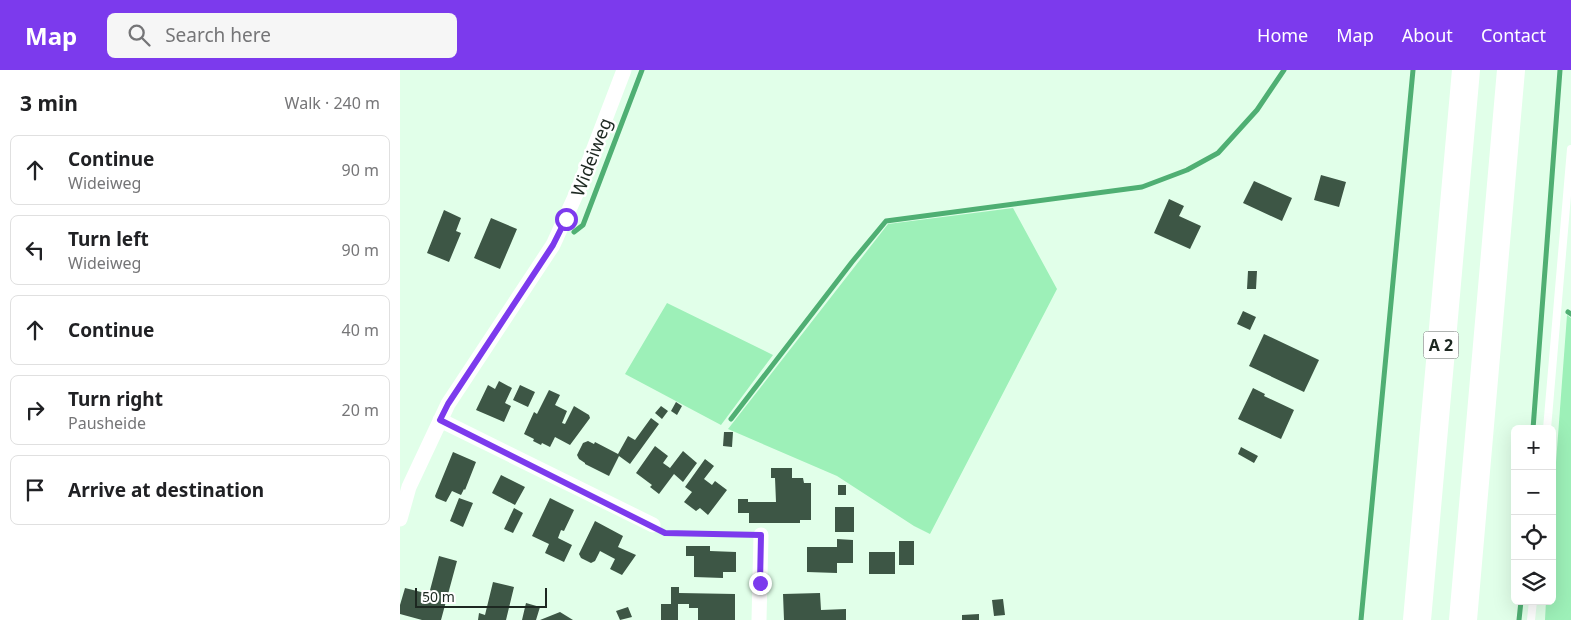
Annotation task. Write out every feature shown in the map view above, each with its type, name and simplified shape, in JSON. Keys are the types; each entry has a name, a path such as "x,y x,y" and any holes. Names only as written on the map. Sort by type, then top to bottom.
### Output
{"highway":[{"name":"A 2","path":"1417,620 1466,70"},
{"path":"1463,620 1511,70"}],"street":[{"name":"Wideiweg","path":"400,519 409,486 448,404 553,245 578,190 624,70"},
{"path":"440,420 653,525"},
{"path":"758,620 761,535"}],"lane":[{"path":"1547,425 1571,149"},
{"path":"1531,620 1533,605"}],"path":[{"path":"653,525 665,533 761,535"}],"green space":[{"path":"1013,208 1057,289 930,534 914,526 837,476 728,429 888,224"},
{"path":"667,303 773,355 721,425 625,374"},
{"path":"1567,315 1571,318 1571,620 1545,620 1546,605 1556,605 1556,462"}],"building":[{"path":"1321,175 1346,182 1339,207 1314,200"},
{"path":"1254,181 1292,198 1282,221 1243,203"},
{"path":"1169,199 1184,206 1179,216 1201,226 1190,249 1154,233"},
{"path":"444,210 461,218 456,231 461,233 449,262 427,253"},
{"path":"491,218 517,229 500,269 474,258"},
{"path":"1248,271 1257,271 1256,289 1247,289"},
{"path":"1243,311 1256,317 1250,330 1237,324"},
{"path":"1264,334 1319,360 1304,392 1249,366"},
{"path":"499,381 512,388 505,403 511,406 504,422 476,410 488,385 495,389"},
{"path":"520,385 535,392 528,407 513,400"},
{"path":"1253,388 1265,394 1264,396 1294,410 1281,439 1238,419"},
{"path":"549,390 560,395 555,405 567,411 562,423 565,424 574,406 589,415 590,418 570,445 555,437 550,447 542,443 541,445 524,434 534,412 537,414"},
{"path":"676,402 682,406 677,415 671,411"},
{"path":"661,406 668,411 662,419 655,413"},
{"path":"651,418 659,424 630,464 619,456 609,476 579,459 577,455 583,443 588,441 594,444 595,442 618,454 628,436 635,440"},
{"path":"724,432 733,432 732,447 723,446"},
{"path":"655,446 668,456 663,463 670,468 683,451 697,463 683,482 674,474 659,494 650,487 652,485 636,473"},
{"path":"1241,447 1258,456 1254,463 1238,454"},
{"path":"453,452 476,462 465,490 461,495 452,491 446,502 435,496"},
{"path":"705,459 714,466 704,479 712,485 715,481 727,490 708,515 700,508 696,511 684,502 692,492 685,487"},
{"path":"771,468 792,468 792,478 803,478 804,483 811,483 811,520 800,520 800,523 749,523 749,513 738,513 738,499 748,499 748,502 776,502 775,478 771,478"},
{"path":"501,475 525,487 515,505 492,493"},
{"path":"838,485 846,485 846,495 838,495"},
{"path":"459,498 473,503 463,527 450,521"},
{"path":"550,498 574,510 564,531 561,530 558,538 572,545 564,562 545,553 549,544 532,536"},
{"path":"835,507 854,507 854,532 835,532"},
{"path":"514,508 523,513 513,533 504,529"},
{"path":"595,521 623,536 618,547 636,555 622,575 610,569 615,559 600,551 595,561 591,563 581,558 579,554"},
{"path":"837,539 853,540 853,563 837,563 837,573 807,572 807,547 837,547"},
{"path":"899,541 914,541 914,565 899,565"},
{"path":"686,546 710,546 710,551 736,552 736,572 723,572 723,578 694,577 694,556 686,556"},
{"path":"869,552 895,552 895,574 869,574"},
{"path":"439,556 457,561 441,620 422,620 400,614 400,605 405,588 429,594"},
{"path":"493,582 514,587 506,620 478,620 479,613 485,615"},
{"path":"671,587 679,587 679,593 735,594 735,620 698,620 698,608 689,608 689,604 678,604 678,620 661,620 661,604 671,604"},
{"path":"820,593 821,610 846,609 846,620 784,620 783,594"},
{"path":"1003,599 1005,615 994,616 992,600"},
{"path":"526,603 540,607 536,620 522,620"},
{"path":"628,607 632,617 620,620 616,611"},
{"path":"560,612 573,620 540,620"},
{"path":"979,614 979,620 962,620 962,615"}],"waterway":[{"path":"574,232 583,225 642,70"},
{"path":"731,419 886,221 1142,187 1187,170 1218,153 1257,110 1284,70"},
{"path":"1361,620 1413,70"},
{"path":"1533,425 1560,70"},
{"path":"1519,620 1521,605"}],"route":[{"path":"566,219 553,245 448,404 440,420 653,525 665,533 761,535 760,583"}]}
